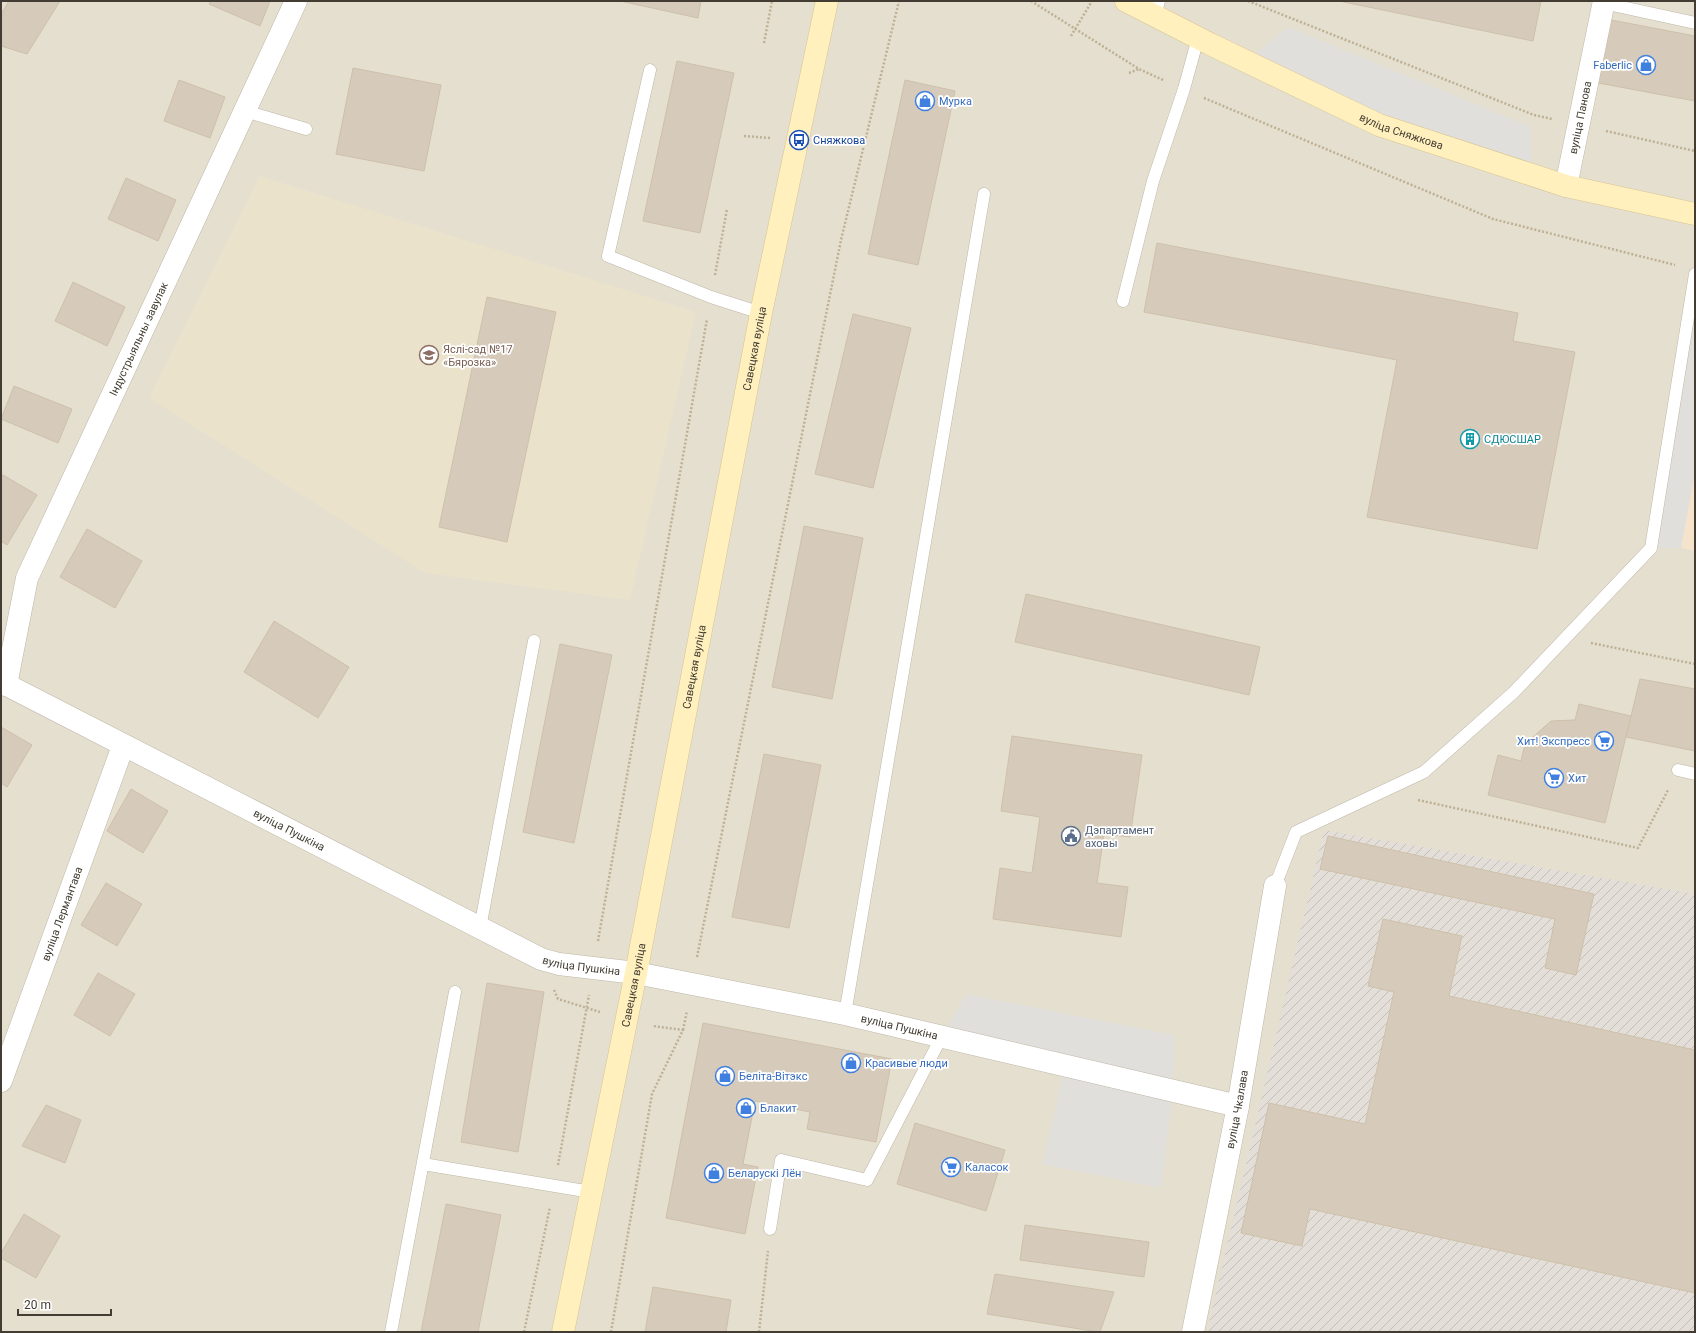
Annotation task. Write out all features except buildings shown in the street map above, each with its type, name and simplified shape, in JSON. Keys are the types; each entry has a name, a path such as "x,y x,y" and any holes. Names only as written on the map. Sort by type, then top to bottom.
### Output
{"street":[{"name":"Індустрыяльны завулак","path":"4,684 27,578 296,1"},
{"name":"Савецкая вуліца","path":"563,1332 636,973 761,313 827,1"},
{"name":"вуліца Сняжкова","path":"1126,1 1157,8 1198,38 1379,125 1566,186 1695,214"},
{"name":"вуліца Панова","path":"1566,186 1604,2"},
{"name":"вуліца Пушкіна","path":"4,684 541,958 559,964 593,970 636,973 845,1014 941,1038 1238,1106"},
{"name":"вуліца Лермантава","path":"1,1081 123,746"},
{"name":"вуліца Чкалава","path":"1193,1332 1238,1106 1276,886"}],"lane":[{"path":"1604,2 1695,23"},
{"path":"1123,301 1153,181 1184,89 1198,38"},
{"path":"650,70 608,256 711,297 761,313"},
{"path":"245,111 306,129"},
{"path":"845,1014 984,194"},
{"path":"1276,886 1296,832 1424,772 1514,692 1651,548 1695,274"},
{"path":"480,928 534,641"},
{"path":"1678,770 1695,774"},
{"path":"391,1332 455,992"},
{"path":"770,1229 781,1160 866,1180 941,1038"},
{"path":"423,1164 591,1192"}],"path":[{"path":"764,43 772,1"},
{"path":"683,1030 841,240 899,1"},
{"path":"1031,1 1139,69 1493,219 1680,267"},
{"path":"1071,36 1092,1"},
{"path":"1248,1 1534,115 1695,151"},
{"path":"1128,73 1139,69"},
{"path":"524,1332 554,1186 727,209"},
{"path":"1590,643 1695,664"},
{"path":"1420,794 1414,799 1638,848 1678,770"},
{"path":"759,1332 770,1229"}],"shaded area":[{"path":"1,1 1695,1 1695,1332 1,1332"},
{"path":"1288,27 1531,127 1531,175 1246,62"},
{"name":"Яслі-сад №17 «Бярозка»","path":"260,176 696,312 630,600 425,573 149,398"},
{"path":"1695,285 1695,472 1681,548 1651,548"},
{"path":"1695,472 1695,551 1681,548"},
{"path":"1324,830 1695,894 1695,1332 1207,1332"},
{"path":"966,994 1174,1035 1173,1091 1161,1188 1043,1164 1065,1066 941,1038"}],"place":[{"name":"Faberlic","path":"1646,65"},
{"name":"Мурка","path":"925,101"},
{"name":"Сняжкова","path":"799,140"},
{"name":"Яслі-сад №17 «Бярозка»","path":"429,355"},
{"name":"СДЮСШАР","path":"1470,439"},
{"name":"Хит! Экспресс","path":"1604,741"},
{"name":"Хит","path":"1554,778"},
{"name":"Дэпартамент аховы","path":"1071,836"},
{"name":"Красивые люди","path":"851,1063"},
{"name":"Беліта-Вітэкс","path":"725,1076"},
{"name":"Блакит","path":"746,1108"},
{"name":"Каласок","path":"951,1167"},
{"name":"Беларускі Лён","path":"714,1173"}]}
